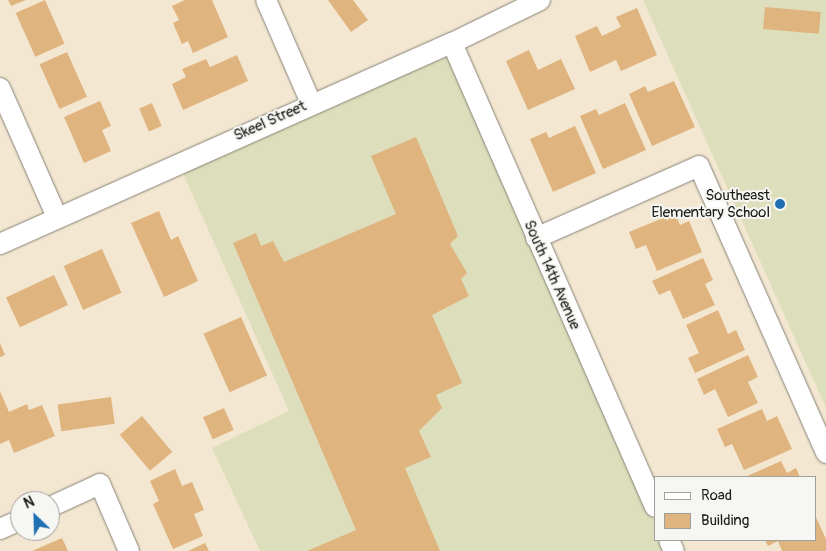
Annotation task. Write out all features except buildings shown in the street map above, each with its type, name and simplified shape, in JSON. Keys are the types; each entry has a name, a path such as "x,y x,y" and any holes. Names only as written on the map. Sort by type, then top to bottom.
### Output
{"street":[{"path":"266,0 311,103"},
{"name":"Skeel Street","path":"0,244 311,103 452,42 540,0"},
{"name":"South 14th Avenue","path":"452,42 654,505"},
{"path":"0,88 57,217"},
{"path":"536,238 699,166 826,453"},
{"path":"60,502 100,484 129,551"}],"shaded area":[{"name":"Southeast Elementary School","path":"643,0 826,0 826,408"},
{"path":"452,43 654,505 654,541 669,541 674,551 260,551 212,448 289,411 178,162"}],"place":[{"name":"Southeast Elementary School","path":"780,204"}]}
